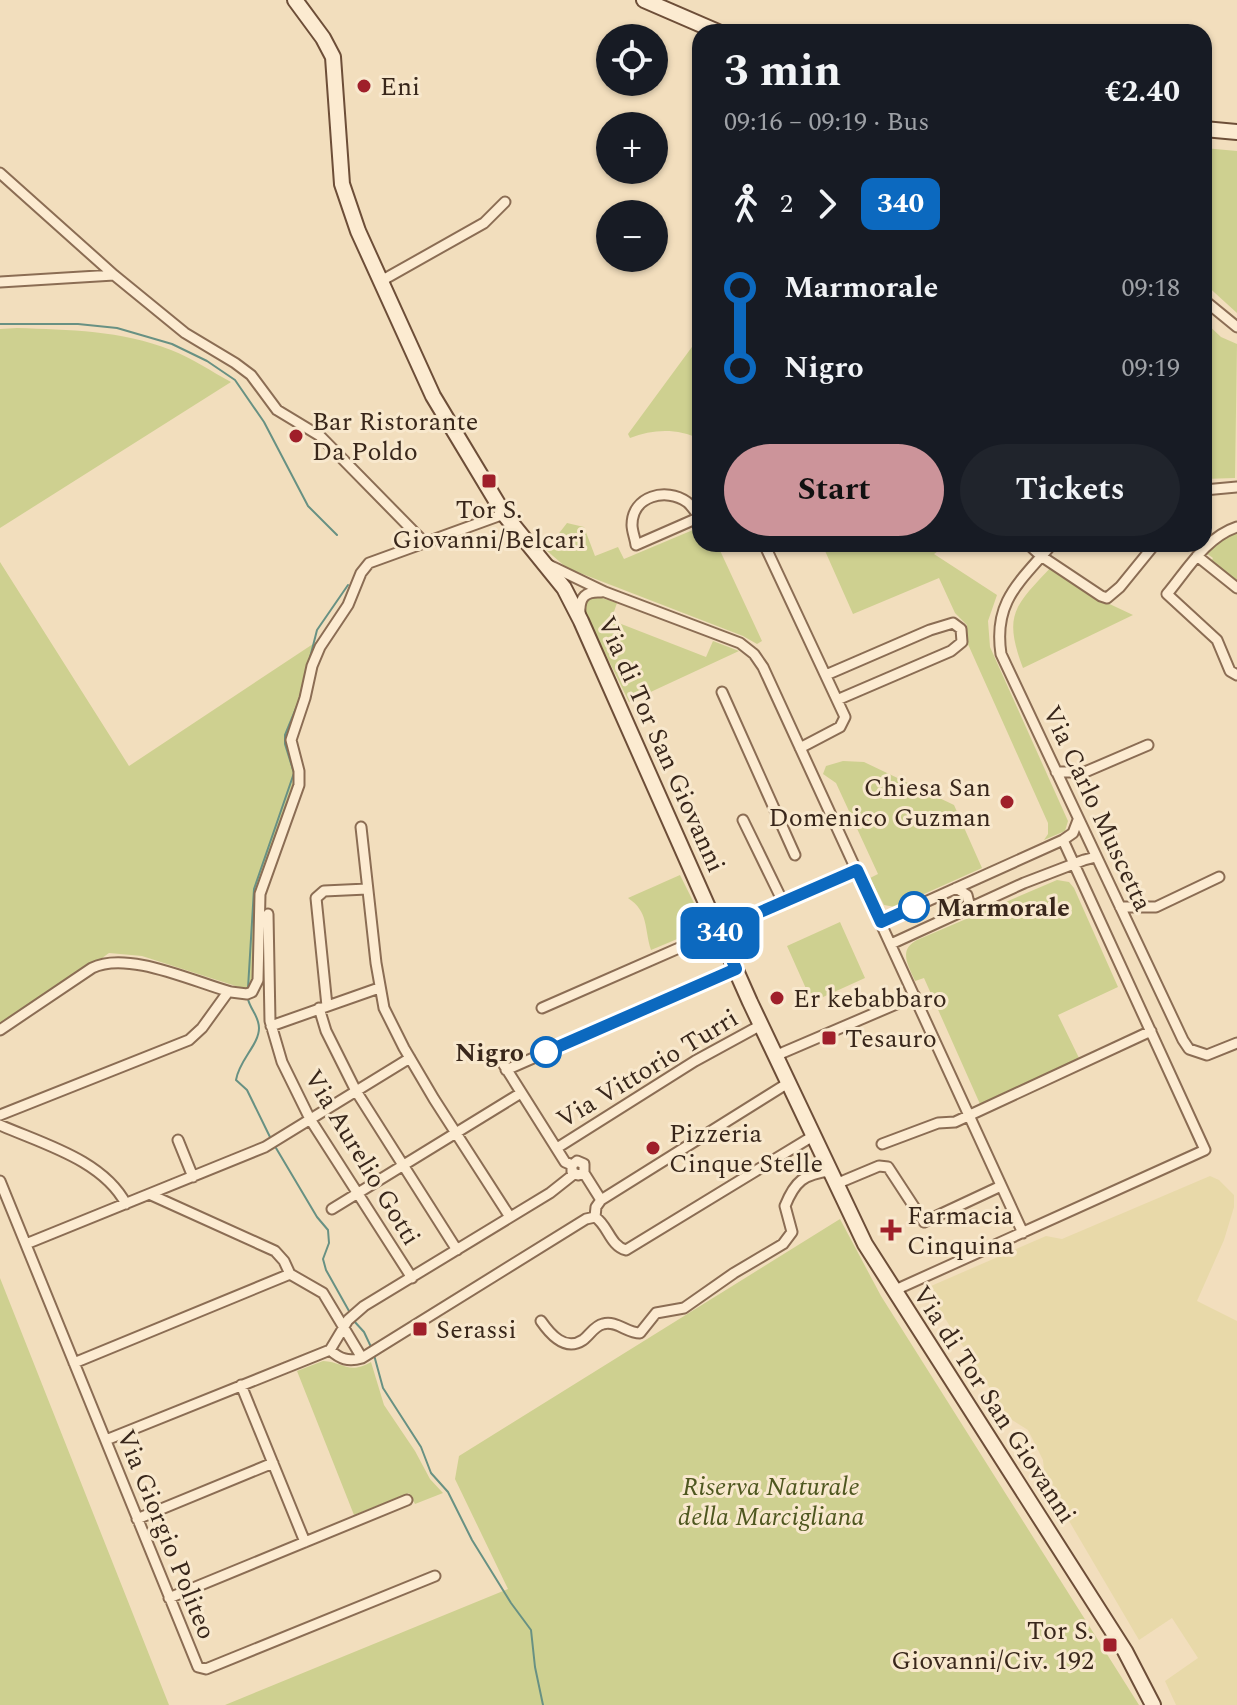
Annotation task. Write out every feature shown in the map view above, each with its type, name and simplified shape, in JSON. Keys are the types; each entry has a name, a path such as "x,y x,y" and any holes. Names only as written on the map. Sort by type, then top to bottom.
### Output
{"street":[{"name":"Via di Tor San Giovanni","path":"295,0 333,57 342,184 358,231 433,396 504,514 564,588 581,621 775,1056 865,1244 1125,1651 1153,1705"},
{"path":"644,0 700,24"},
{"path":"1212,130 1237,132"},
{"path":"0,173 114,275 185,333 251,375 277,410 320,436 424,542"},
{"path":"381,281 484,223 505,202"},
{"path":"0,282 114,275"},
{"path":"1212,307 1237,327"},
{"path":"1212,489 1237,487"},
{"path":"692,508 687,502 663,493 650,497 634,514 632,526 636,545 692,520"},
{"path":"0,1030 92,968 107,962 135,963 228,992 251,993 262,977 260,894 299,785 299,771 291,740 320,647 348,605 366,566 372,561 504,514"},
{"path":"1212,541 1219,534 1237,527"},
{"path":"768,552 845,717 840,727 800,748"},
{"path":"1037,552 1107,598 1148,552"},
{"name":"Via Carlo Muscetta","path":"1045,552 1012,591 1002,611 1001,654 1189,1049 1207,1055 1237,1043"},
{"path":"1201,552 1167,594 1217,640 1230,671 1237,675"},
{"path":"1197,556 1237,588"},
{"path":"542,561 605,592 740,643 754,654 763,667 1023,1233"},
{"path":"581,621 579,604 583,597 591,591 605,592"},
{"path":"826,675 930,630 953,623 961,629 962,642 951,651 837,700"},
{"path":"722,692 795,855"},
{"path":"1056,772 1085,772 1148,745"},
{"path":"743,820 783,902"},
{"path":"881,922 1063,840 1073,833 1078,820"},
{"path":"361,827 379,988 384,1008 455,1133 510,1217"},
{"path":"1063,840 1075,838 1089,843 1073,864"},
{"path":"893,1291 1205,1150 1063,840"},
{"path":"891,944 1019,885 1096,857"},
{"path":"1011,864 1010,875 1019,885"},
{"path":"542,1008 857,870"},
{"path":"1120,907 1156,907 1219,877"},
{"path":"956,888 967,895 969,903 965,910"},
{"path":"367,889 322,891 317,896 326,1031 356,1091 457,1250"},
{"name":"Via Aurelio Gotti","path":"268,914 262,977 271,1026 287,1073 310,1119 412,1278"},
{"path":"506,1070 736,969"},
{"path":"271,1026 379,988"},
{"path":"0,1115 189,1040 200,1031 228,992"},
{"path":"775,1056 915,996"},
{"name":"Via Vittorio Turri","path":"557,1148 695,1061 761,1025"},
{"path":"882,1144 938,1123 955,1122 1151,1031"},
{"path":"497,1054 565,1162 577,1171 601,1200"},
{"path":"26,1244 265,1147 410,1058"},
{"path":"595,1217 596,1205 601,1200 788,1083"},
{"path":"332,1209 521,1093"},
{"path":"0,1125 73,1157 103,1176 116,1188 126,1204"},
{"path":"330,1350 342,1359 365,1356 588,1218 601,1220 618,1248 628,1250 813,1136"},
{"path":"178,1140 193,1177"},
{"path":"541,1321 555,1339 570,1343 583,1340 596,1326 604,1323 640,1333 656,1313 684,1308 783,1244 792,1232 785,1206 801,1180 809,1174 833,1178 879,1166 888,1167 924,1222 1001,1186"},
{"path":"106,1440 330,1350 353,1314 566,1183 577,1171"},
{"name":"Via Giorgio Politeo","path":"0,1181 196,1664 203,1669 435,1576"},
{"path":"149,1194 275,1251 290,1274 323,1293 365,1356"},
{"path":"74,1363 290,1274"},
{"path":"241,1385 305,1542"},
{"path":"137,1519 273,1463"},
{"path":"169,1598 407,1500"}],"shaded area":[{"path":"1210,1176 1219,1180 1234,1195 1234,1207 1224,1240 1197,1301 1237,1321 1237,1705 1176,1705 1165,1681 1198,1658 1172,1618 1139,1640 1045,1480 1043,1460 1028,1430 1009,1418 930,1295 931,1286 1046,1236 1062,1239"}],"green space":[{"path":"1212,149 1237,151 1237,313 1212,290"},
{"path":"0,329 95,332 133,338 179,353 231,382 0,528"},
{"path":"1212,329 1221,337 1237,344 1235,478 1212,479"},
{"path":"692,347 692,436 665,431 630,438 628,434"},
{"path":"567,523 584,527 595,556 618,547 624,559 692,530 692,552 721,552 762,641 757,644 567,568 546,550"},
{"path":"1237,530 1237,590 1208,567 1213,558 1204,552 1212,552 1212,545"},
{"path":"826,552 937,552 934,554 997,595 988,621 990,647 1068,821 1065,831 1044,840 1048,834 1048,823 967,642 967,625 955,613 939,578 853,614"},
{"path":"0,562 129,766 316,642 293,721 298,773 257,892 253,982 245,989 142,956 109,953 0,1031"},
{"path":"1053,565 1084,592 1133,615 1023,668 1014,634 1016,611"},
{"path":"596,596 617,603 611,620 706,657 713,641 739,651 629,702 584,610 588,598"},
{"path":"843,761 864,762 954,805 982,868 895,907 884,905 870,878 878,874 836,783 823,774 826,766"},
{"path":"680,875 706,927 651,950 643,915 628,898"},
{"path":"1057,880 1069,882 1074,888 1118,987 1058,1015 1079,1058 980,1104 924,978 915,981 906,953 917,940"},
{"path":"840,922 865,978 812,1002 787,946"},
{"name":"Riserva Naturale della Marcigliana","path":"840,1219 881,1296 1139,1705 225,1705 508,1589 455,1479 459,1456"},
{"path":"0,1278 169,1705 0,1705"},
{"path":"323,1361 351,1368 371,1362 384,1405 430,1479 443,1493 415,1504 409,1493 354,1515 297,1371"}],"waterway":[{"path":"0,324 78,324 117,328 172,344 207,361 235,380 264,422 308,506 337,535"},
{"path":"248,988 254,889 294,773 285,735 299,701 317,630 348,585"},
{"path":"248,999 259,1028 236,1080 247,1090 270,1137"},
{"path":"276,1148 328,1230 329,1243 323,1259 349,1311"},
{"path":"354,1321 364,1332 372,1349"},
{"path":"374,1355 383,1388 421,1447 431,1473 448,1492 472,1540 531,1630 543,1705"}],"bus line":[{"name":"340","path":"546,1052 736,969 719,930 857,870 881,922 914,907"}],"place":[{"name":"Eni","path":"364,86"},
{"name":"Bar Ristorante Da Poldo","path":"296,436"},
{"name":"Tor S. Giovanni/Belcari","path":"489,481"},
{"name":"Chiesa San Domenico Guzman","path":"1007,802"},
{"name":"Marmorale","path":"914,907"},
{"name":"Er kebabbaro","path":"777,998"},
{"name":"Tesauro","path":"829,1038"},
{"name":"Nigro","path":"546,1052"},
{"name":"Pizzeria Cinque Stelle","path":"653,1148"},
{"name":"Farmacia Cinquina","path":"891,1230"},
{"name":"Serassi","path":"420,1329"},
{"name":"Tor S. Giovanni/Civ. 192","path":"1110,1645"}]}
